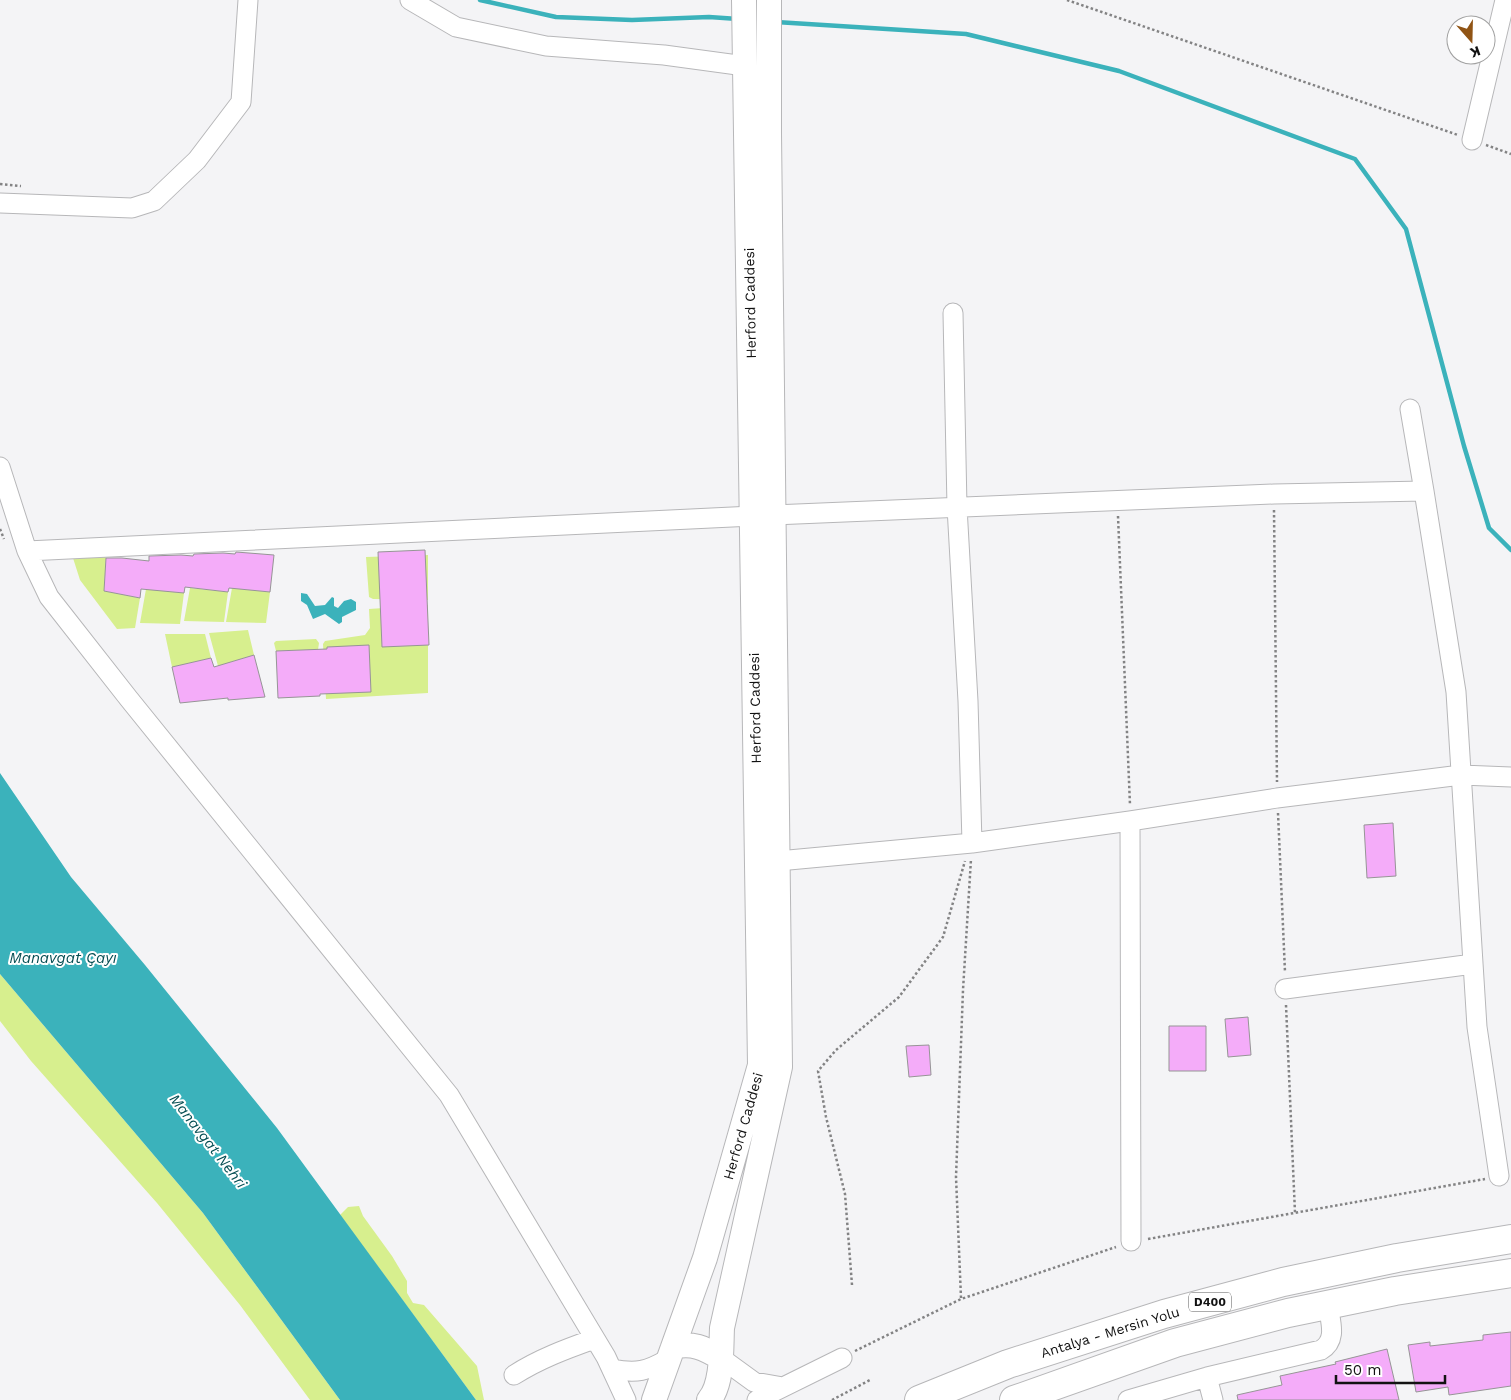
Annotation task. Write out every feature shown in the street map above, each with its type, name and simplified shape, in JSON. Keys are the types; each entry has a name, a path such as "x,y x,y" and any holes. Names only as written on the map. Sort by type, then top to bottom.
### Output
{"highway":[{"name":"Antalya - Mersin Yolu","path":"919,1400 1008,1364 1164,1314 1283,1282 1397,1258 1511,1239"},
{"name":"D400","path":"1014,1400 1175,1343 1288,1313 1395,1291 1511,1273"}],"main road":[{"name":"Herford Caddesi","path":"709,1400 713,1396 720,1369 722,1328 780,1067 778,861 745,64 744,0"},
{"name":"Herford Caddesi","path":"659,1396 670,1353 705,1258 760,1065 763,515 769,0"},
{"path":"670,1353 681,1345 695,1345 720,1358"}],"street":[{"path":"0,203 132,208 154,201 197,160 241,102 248,0"},
{"path":"410,0 456,27 546,46 664,55 745,64"},
{"path":"1472,140 1505,0"},
{"path":"953,312 957,507 968,701 972,843"},
{"path":"1410,409 1456,692 1477,1027 1499,1176"},
{"path":"0,467 27,551 49,597 141,714 449,1095 612,1369 626,1400"},
{"path":"27,551 763,515 1274,494 1424,491"},
{"path":"778,861 972,843 1277,798 1461,775 1511,777"},
{"path":"1130,821 1132,1241"},
{"path":"1286,989 1473,964"},
{"path":"1128,1400 1207,1377 1321,1350 1329,1344 1332,1334 1328,1305"},
{"path":"514,1375 559,1351 594,1339"},
{"path":"612,1369 623,1372 643,1371 650,1369 670,1353"},
{"path":"720,1358 754,1382 783,1387"},
{"path":"757,1400 842,1358"},
{"path":"1207,1377 1212,1400"}],"path":[{"path":"1067,0 1511,154"},
{"path":"0,184 28,186"},
{"path":"1274,494 1277,798 1295,1213"},
{"path":"1118,500 1130,821"},
{"path":"0,529 8,547"},
{"path":"852,1285 845,1194 826,1116 818,1071 836,1050 900,997 943,937 960,876 972,843"},
{"path":"961,1299 956,1178 963,990 972,843"},
{"path":"842,1358 961,1299 1132,1241 1499,1176"},
{"path":"832,1400 870,1380"}],"green space":[{"path":"428,555 428,600 373,599 369,597 366,557"},
{"path":"106,556 104,591 140,598 135,628 117,629 80,580 73,558"},
{"path":"190,588 228,592 224,622 184,621"},
{"path":"232,588 270,592 266,623 226,622"},
{"path":"146,589 184,593 180,624 140,623"},
{"path":"428,605 428,693 326,699 323,644 325,641 365,635 370,628 369,609"},
{"path":"248,630 254,655 218,666 209,633"},
{"path":"165,634 205,634 211,658 172,667"},
{"path":"316,639 319,643 318,650 276,651 274,643 276,641"},
{"path":"0,974 203,1213 340,1400 310,1400 240,1305 157,1203 31,1061 0,1021"},
{"path":"359,1206 363,1216 392,1256 407,1281 407,1293 413,1303 424,1305 477,1366 484,1400 476,1400 340,1215 348,1207"}],"water":[{"path":"301,593 307,594 315,606 325,605 332,597 334,598 334,606 338,608 344,601 351,599 356,602 356,610 342,617 342,622 339,624 325,614 313,619 307,605 301,601"},
{"name":"Manavgat Çayı","path":"0,773 71,877 277,1128 476,1400 340,1400 203,1213 0,974"}],"building":[{"path":"425,550 429,645 382,647 378,552"},
{"path":"236,552 274,555 270,592 229,588 228,592 185,587 184,593 141,589 140,598 104,591 106,558 149,561 149,556 193,556 194,554 235,554"},
{"path":"369,645 371,692 278,698 276,651"},
{"path":"254,655 265,697 228,700 228,698 180,703 172,667 211,658 214,667"},
{"path":"1393,823 1396,876 1367,878 1364,825"},
{"path":"1248,1017 1251,1055 1228,1057 1225,1019"},
{"path":"1169,1026 1206,1026 1206,1071 1169,1071"},
{"path":"929,1045 931,1075 909,1077 906,1046"},
{"path":"1511,1332 1511,1386 1449,1395 1448,1387 1416,1392 1408,1345 1430,1342 1430,1346 1483,1340 1483,1335"},
{"path":"1387,1349 1399,1400 1238,1400 1237,1395 1282,1385 1280,1376 1336,1364 1335,1362"}],"waterway":[{"path":"480,0 556,17 632,20 709,17 738,19"},
{"path":"776,22 966,34 1119,71 1355,159 1406,229 1464,446 1489,528 1511,550"}],"water label":[{"name":"Manavgat Nehri","path":"208,1141"}]}
